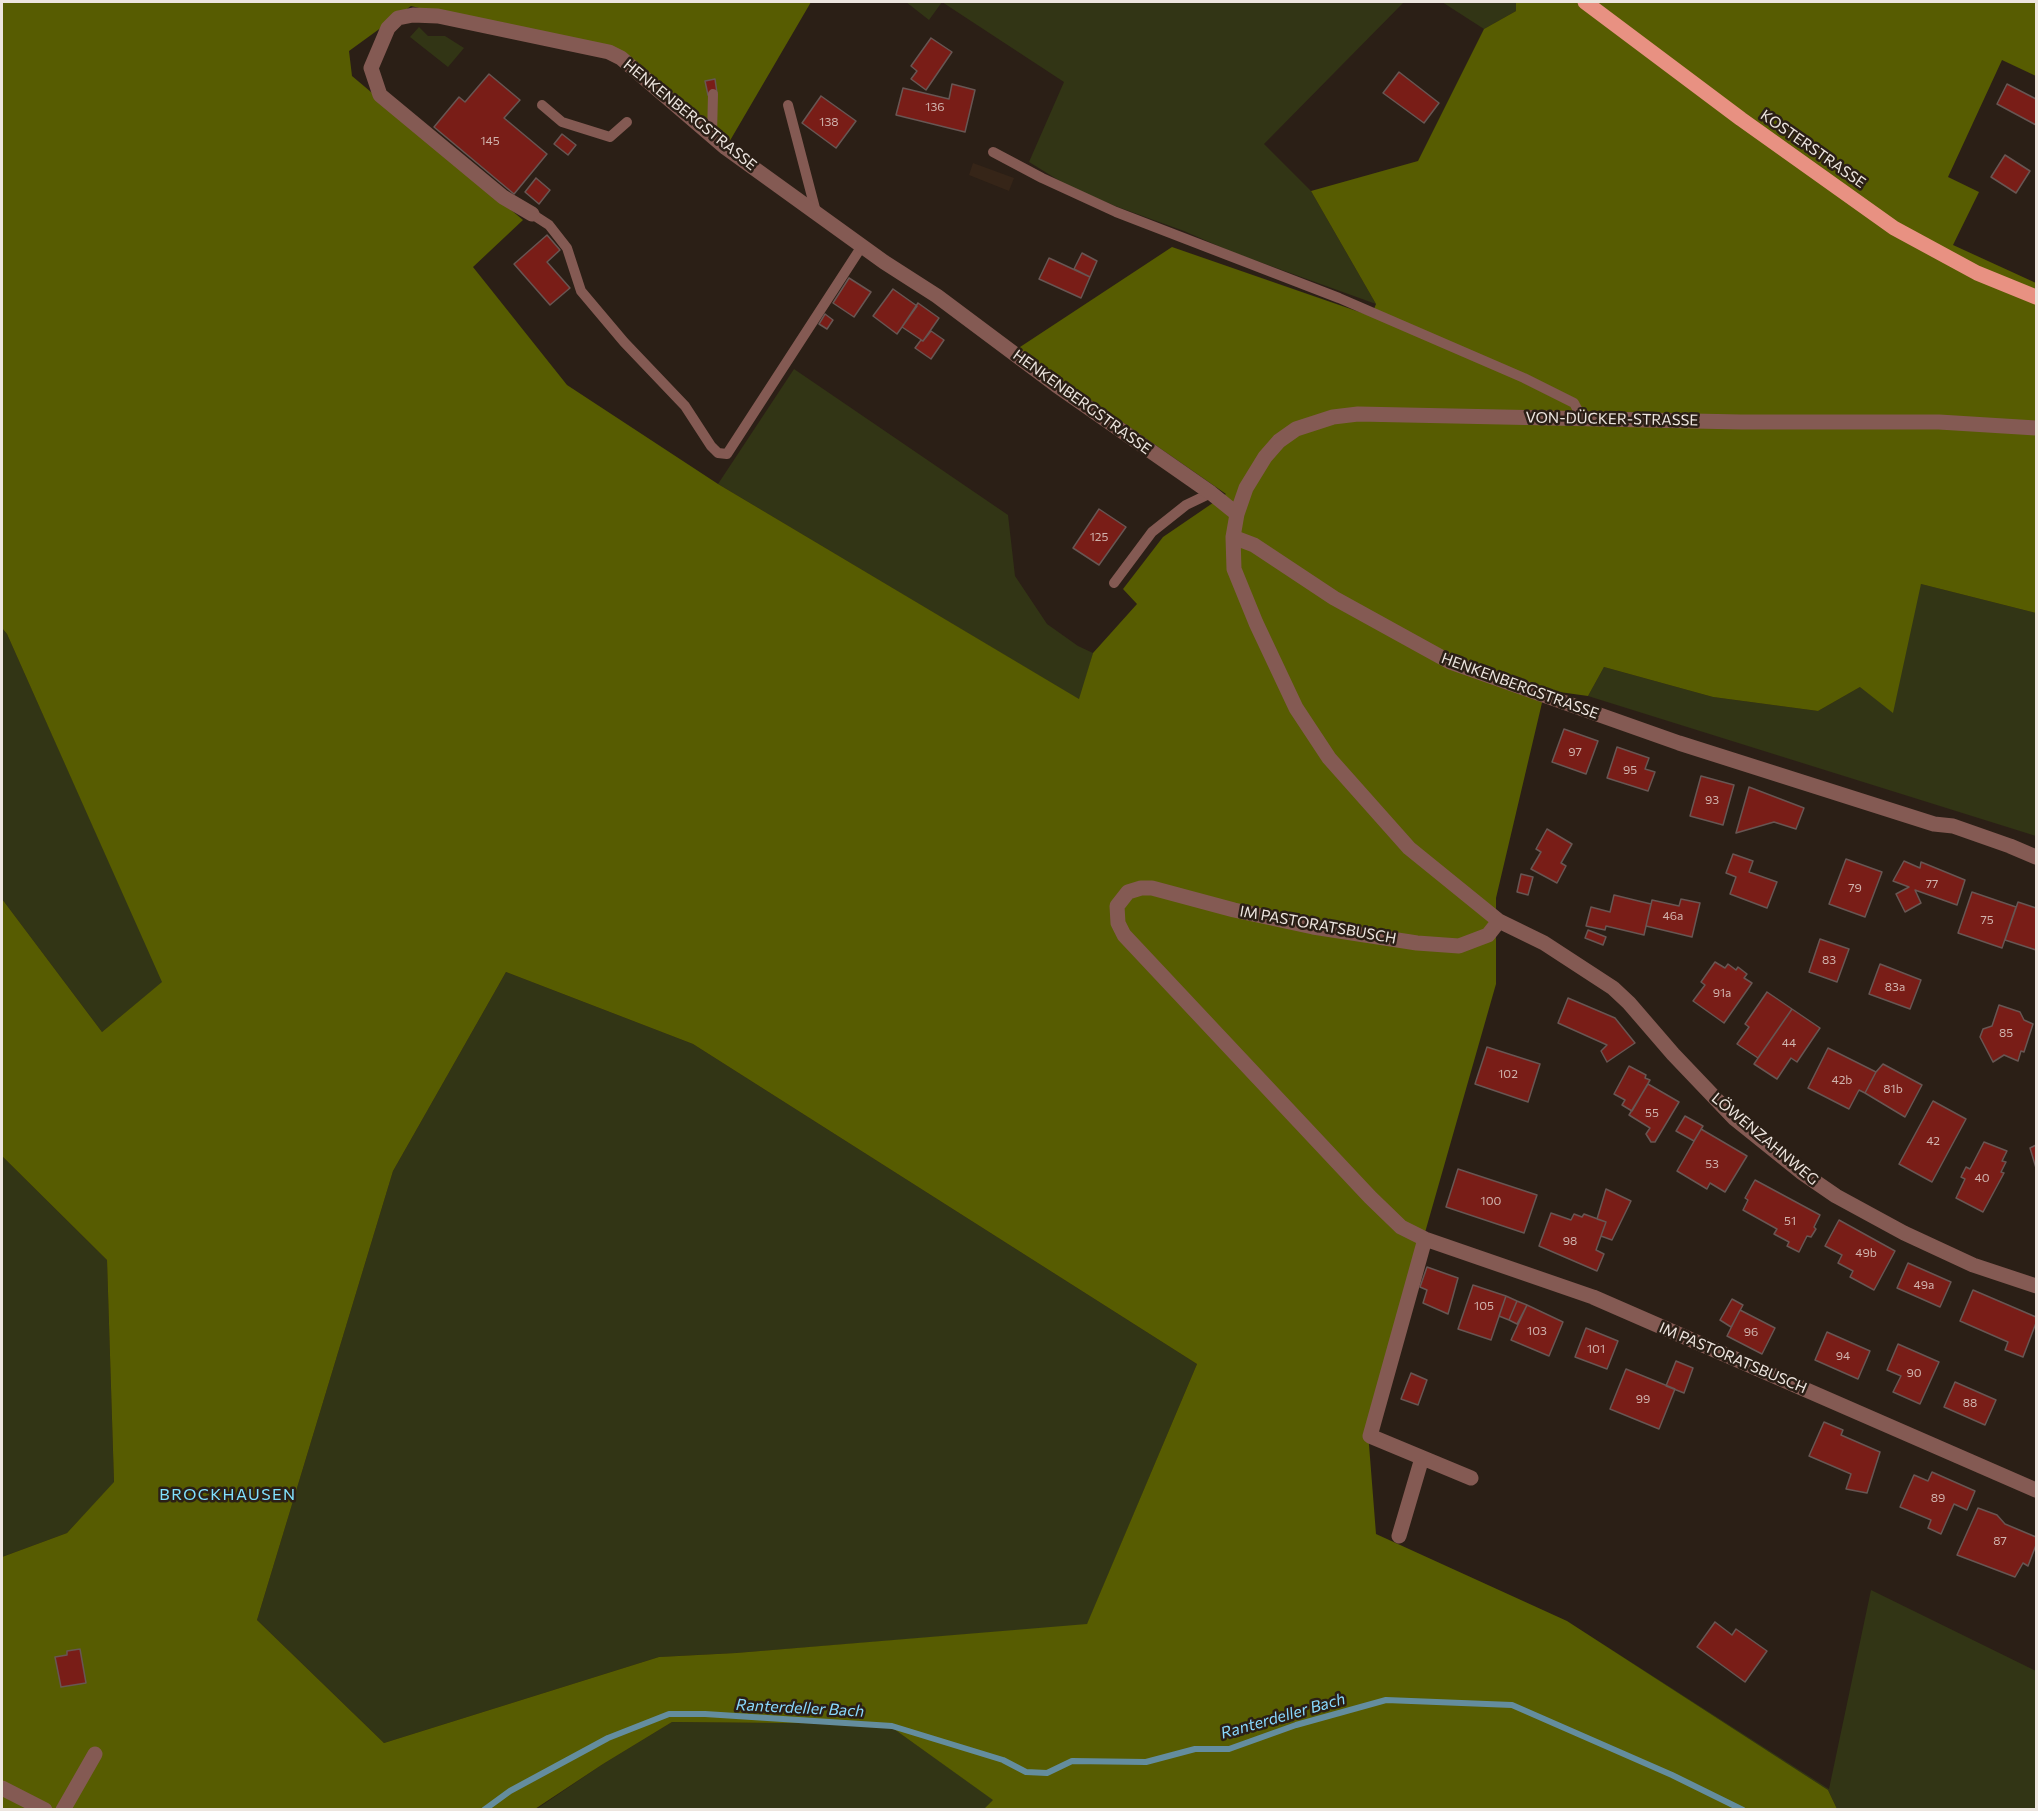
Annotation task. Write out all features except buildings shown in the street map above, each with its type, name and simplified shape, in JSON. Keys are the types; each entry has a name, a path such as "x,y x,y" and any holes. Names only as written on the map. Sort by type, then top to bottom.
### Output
{"main road":[{"name":"KOSTERSTRASSE","path":"1586,2 1741,119 1894,228 1977,273 2037,297"}],"street":[{"name":"HENKENBERGSTRASSE","path":"532,214 503,197 380,95 371,68 388,28 398,18 413,15 438,16 609,52 621,58 726,148 862,246 937,296 1056,385 1237,514"},
{"name":"VON-DÜCKER-STRASSE","path":"1237,514 1246,488 1279,441 1296,429 1317,421 1358,414 1742,422 1939,422 2037,428"},
{"path":"1237,514 1233,537 1234,569 1256,623 1296,708 1329,758 1409,848 1499,921"},
{"name":"HENKENBERGSTRASSE","path":"1233,537 1254,545 1334,598 1450,662 1679,743 1934,824 1964,830 2037,857"},
{"name":"IM PASTORATSBUSCH","path":"1499,921 1488,935 1459,946 1417,943 1312,927 1234,910 1152,888 1141,888 1128,892 1117,906 1118,923 1124,935 1401,1227 1425,1239 1593,1297 2037,1490"},
{"name":"LÖWENZAHNWEG","path":"1499,921 1544,944 1613,988 1735,1119 1827,1190 1914,1238 1973,1265 2037,1286"},
{"path":"1425,1239 1370,1436 1472,1478"},
{"path":"1399,1536 1422,1458"},
{"path":"63,1809 94,1754"},
{"path":"2,1788 45,1809"}],"lane":[{"path":"712,135 713,94"},
{"path":"542,105 562,122 610,137 627,122"},
{"path":"788,105 816,212"},
{"path":"993,152 1042,178 1116,212 1338,298 1524,378 1574,403 1582,418"},
{"path":"532,214 549,225 567,248 581,291 624,342 685,406 711,447 718,453 727,454 862,246"},
{"path":"1114,583 1152,532 1186,505 1211,494"}],"shaded area":[{"path":"2,2 811,2 728,144 642,70 562,43 411,6 349,51 352,76 523,220 473,267 567,385 718,484 1079,699 1093,653 1137,604 1123,589 1163,537 1226,494 1017,349 1172,247 1371,316 1376,304 1311,191 1418,161 1484,29 1516,11 1516,2 2036,2 2036,76 2002,60 1948,177 1979,192 1953,245 2036,283 2036,613 1921,584 1893,713 1860,687 1818,711 1713,697 1604,667 1588,696 1545,690 1496,898 1496,984 1368,1432 1376,1534 1567,1621 1828,1790 1837,1809 984,1809 993,1800 887,1724 672,1722 535,1809 2,1809 2,1557 67,1533 114,1482 107,1260 2,1156 2,899 102,1032 162,982 7,634 2,628","holes":["506,972 693,1044 1197,1364 1087,1624 736,1653 659,1657 384,1743 257,1620 393,1171"]},
{"path":"973,163 1014,178 1009,191 969,175"}],"green space":[{"path":"906,2 942,2 929,20"},
{"path":"942,2 1404,2 1264,144 1311,191 1376,304 1232,252 1184,231 1115,206 1068,186 1029,162 1064,82"},
{"path":"1442,2 1516,2 1516,11 1484,29"},
{"path":"419,27 428,36 445,36 464,48 448,67 410,37"},
{"path":"794,369 1008,515 1015,576 1047,624 1078,646 1093,653 1080,700 718,484"},
{"path":"1921,584 2036,613 2036,836 1588,696 1604,667 1713,697 1818,711 1860,687"},
{"path":"2,628 7,634 163,982 102,1032 2,899"},
{"path":"506,972 693,1044 1197,1364 1087,1625 659,1657 384,1743 257,1620 393,1171"},
{"path":"2,1156 107,1260 114,1483 67,1533 2,1557"},
{"path":"1871,1590 2036,1671 2036,1809 1837,1809 1828,1790 1567,1621 1829,1789"},
{"path":"672,1722 887,1724 994,1800 984,1810 535,1810 603,1764"}],"waterway":[{"name":"Ranterdeller Bach","path":"484,1810 510,1791 608,1738 669,1714 705,1714 892,1726 1003,1760 1026,1772 1047,1773 1072,1761 1146,1762 1195,1749 1229,1749 1296,1725 1386,1700 1512,1705 1672,1775 1743,1810"}],"district":[{"name":"BROCKHAUSEN","path":"228,1495"}]}
